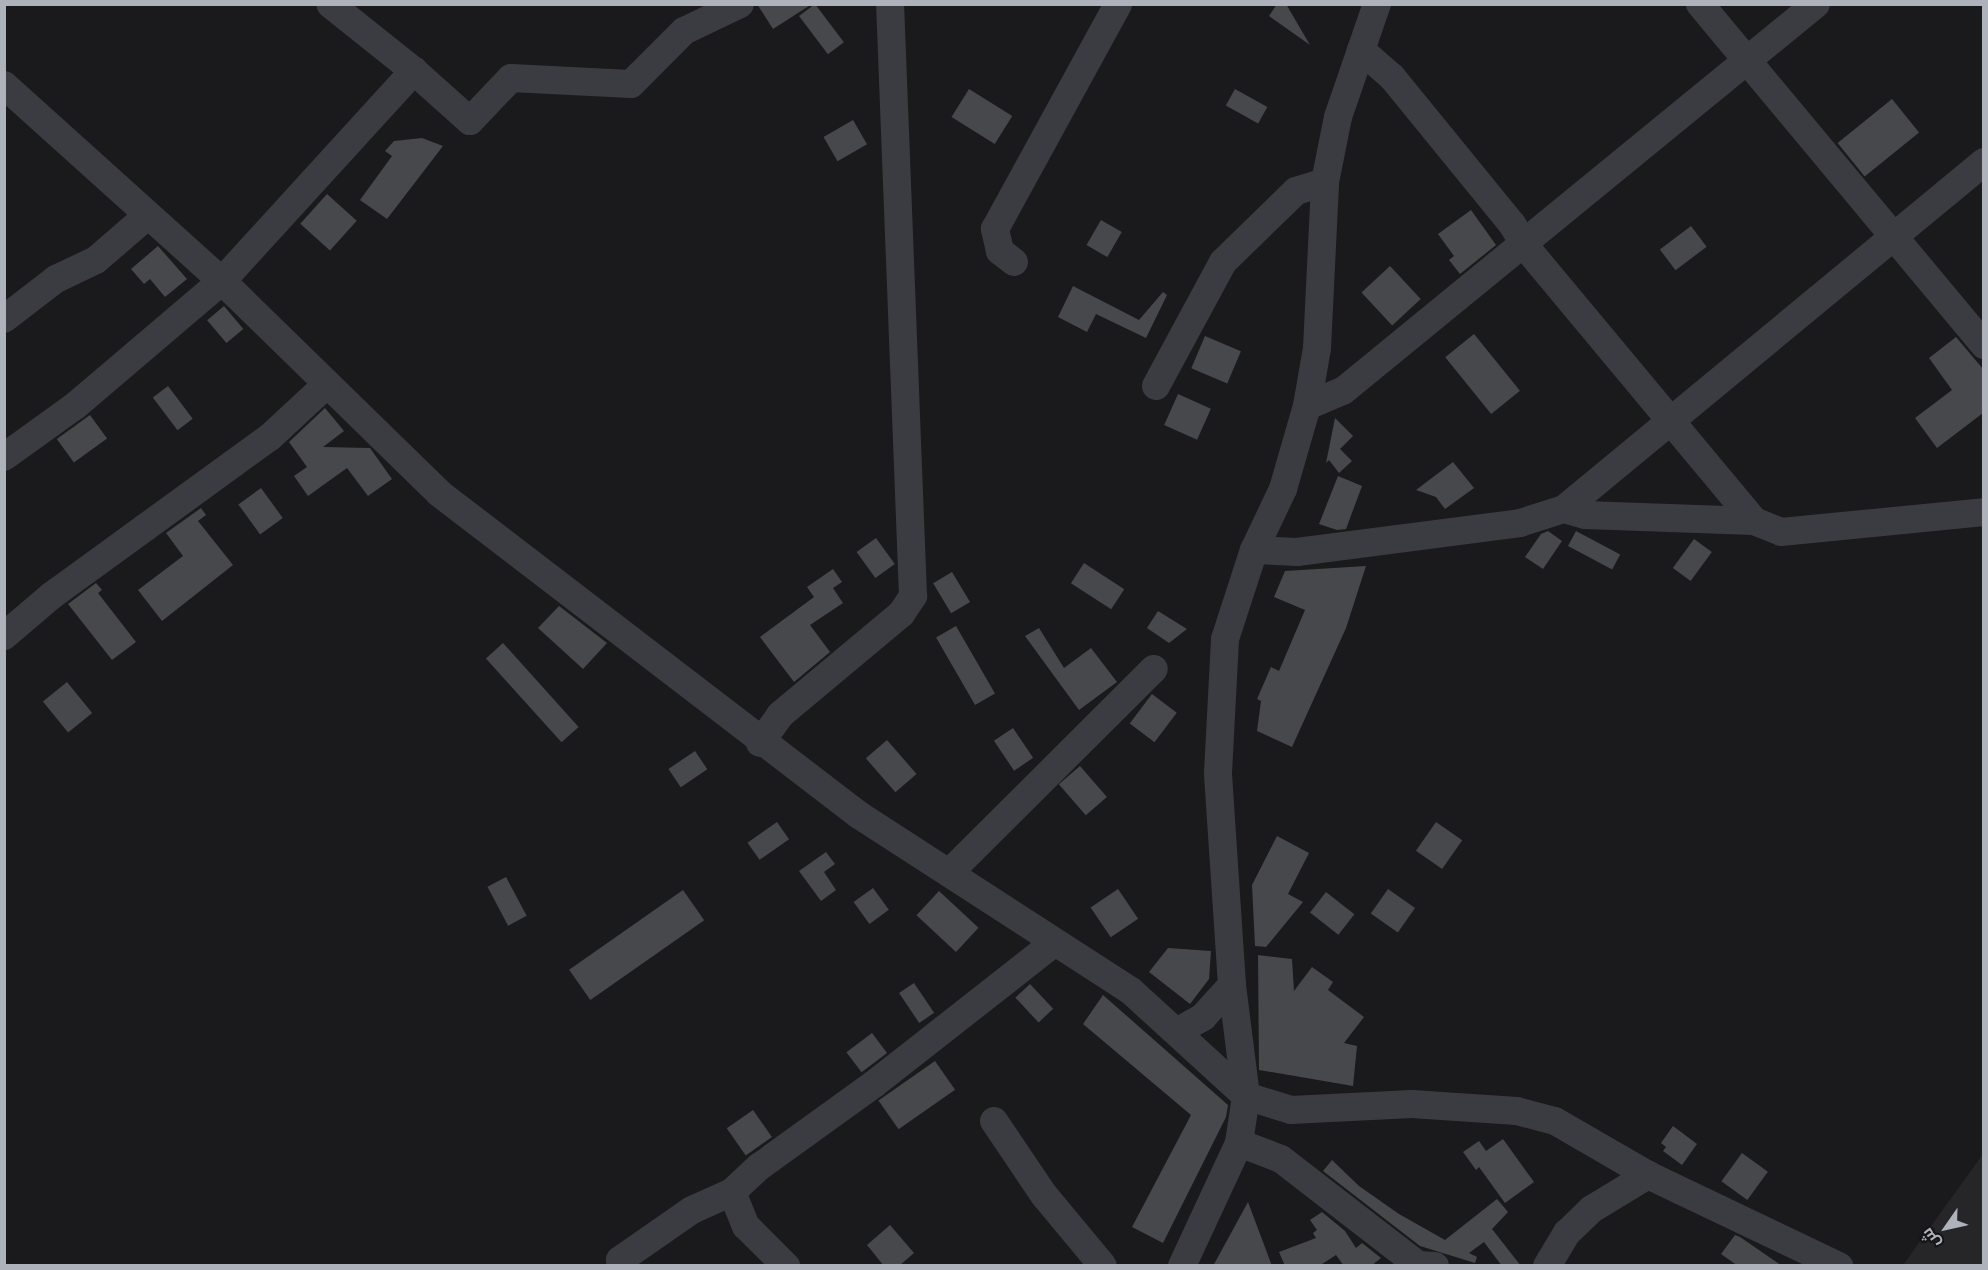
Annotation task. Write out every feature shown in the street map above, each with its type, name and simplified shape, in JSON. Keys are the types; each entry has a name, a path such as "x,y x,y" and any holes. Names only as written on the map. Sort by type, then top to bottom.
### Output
{"street":[{"path":"330,4 414,71 470,121 511,78 631,84 684,31 740,4"},
{"path":"760,743 780,716 901,614 913,596 890,4"},
{"path":"1014,262 1000,251 995,229 1119,4"},
{"path":"1700,4 1983,345"},
{"path":"1307,406 1343,391 1750,62 1816,4"},
{"path":"1182,1266 1239,1143 1246,1096 1232,985 1218,773 1220,699 1225,639 1254,550 1284,489 1307,406 1317,348 1319,240 1324,182 1338,117 1374,6"},
{"path":"1361,50 1392,77 1512,224 1525,246 1671,418 1754,521"},
{"path":"4,458 75,406 222,281 414,71"},
{"path":"8,94 222,281 439,494 760,743 859,815 1131,991 1178,1031 1246,1096 1291,1110 1412,1104 1517,1111 1555,1121 1648,1175 1839,1266"},
{"path":"1254,550 1297,552 1520,523 1564,509 1671,418 1983,162"},
{"path":"1156,386 1223,261 1296,191 1324,182"},
{"path":"4,319 56,279 96,260 147,216"},
{"path":"4,636 51,596 270,437 327,384"},
{"path":"1564,509 1585,515 1754,521 1781,532 1983,512"},
{"path":"949,873 1154,669"},
{"path":"621,1266 620,1260 692,1210 732,1192 759,1167 874,1084 1055,942"},
{"path":"1178,1031 1209,1012 1232,985"},
{"path":"994,1121 1044,1195 1103,1266"},
{"path":"1239,1143 1281,1159 1418,1265 1435,1266"},
{"path":"1547,1266 1567,1233 1592,1209 1648,1175"},
{"path":"732,1192 746,1226 786,1266"}],"shaded area":[{"path":"1983,1154 1983,1265 1903,1265"}],"building":[{"path":"757,4 812,4 773,29"},
{"path":"815,4 844,42 828,54 799,16"},
{"path":"1277,4 1286,4 1310,45 1269,16"},
{"path":"969,89 1012,116 995,144 952,117"},
{"path":"1235,89 1267,107 1258,124 1226,106"},
{"path":"1892,99 1919,132 1865,176 1838,143"},
{"path":"853,120 867,144 838,161 824,137"},
{"path":"422,138 443,146 387,219 360,200 392,156 385,151 394,141"},
{"path":"327,194 357,221 330,250 300,224"},
{"path":"1471,210 1496,245 1460,274 1449,260 1454,256 1438,234"},
{"path":"1101,220 1122,232 1107,257 1086,245"},
{"path":"1691,226 1707,247 1676,270 1660,249"},
{"path":"158,246 187,279 165,297 150,279 144,284 131,269"},
{"path":"1390,266 1421,299 1392,326 1361,293"},
{"path":"1073,286 1139,320 1163,292 1167,295 1146,338 1096,314 1087,332 1058,317"},
{"path":"224,306 243,329 226,343 207,320"},
{"path":"1474,334 1520,391 1491,414 1445,357"},
{"path":"1205,336 1241,351 1227,383 1191,368"},
{"path":"1956,337 1983,369 1983,413 1937,448 1915,418 1952,390 1929,358"},
{"path":"168,386 193,419 178,430 153,397"},
{"path":"1178,394 1211,409 1197,440 1164,425"},
{"path":"325,408 344,431 323,447 370,448 392,479 368,496 347,468 308,496 294,476 307,467 289,442"},
{"path":"90,415 107,438 74,463 57,439"},
{"path":"1335,418 1353,436 1340,449 1352,461 1339,473 1329,460 1326,463"},
{"path":"1453,462 1474,488 1445,509 1436,497 1416,490"},
{"path":"1338,476 1362,486 1346,529 1337,530 1319,524"},
{"path":"261,488 283,518 260,534 238,504"},
{"path":"201,508 206,515 198,521 233,565 162,621 138,590 183,556 166,533"},
{"path":"1548,531 1562,541 1543,569 1525,557 1541,534"},
{"path":"1576,531 1620,554 1612,569 1568,546"},
{"path":"876,538 895,564 875,578 857,552"},
{"path":"1694,539 1712,552 1691,581 1673,568"},
{"path":"1084,563 1124,589 1111,609 1071,583"},
{"path":"1366,566 1346,628 1292,747 1257,731 1261,701 1257,699 1271,667 1279,671 1305,610 1274,597 1285,571"},
{"path":"833,569 842,582 833,588 843,603 810,625 830,652 794,682 760,637 814,597 807,587"},
{"path":"952,572 970,602 951,613 933,583"},
{"path":"96,583 102,590 98,593 136,642 112,660 68,604"},
{"path":"559,606 607,643 583,669 538,628"},
{"path":"1158,611 1187,629 1169,643 1147,628"},
{"path":"956,626 995,694 975,705 936,638"},
{"path":"1039,628 1064,668 1091,648 1117,682 1079,710 1025,636"},
{"path":"503,643 579,727 562,742 486,658"},
{"path":"67,682 92,713 68,733 43,702"},
{"path":"1152,694 1177,713 1154,742 1130,724"},
{"path":"1013,728 1033,758 1014,771 994,741"},
{"path":"887,740 917,774 895,792 866,758"},
{"path":"695,751 707,769 681,787 668,769"},
{"path":"1080,766 1107,797 1086,815 1059,784"},
{"path":"777,822 789,839 760,860 748,843"},
{"path":"1436,822 1462,840 1442,869 1416,851"},
{"path":"1277,836 1309,853 1288,894 1303,902 1266,947 1255,946 1252,885"},
{"path":"826,852 835,864 824,872 836,890 821,901 799,871"},
{"path":"506,877 527,916 508,926 487,887"},
{"path":"873,888 889,910 869,924 854,902"},
{"path":"1118,889 1138,919 1111,937 1091,907"},
{"path":"1388,889 1415,908 1398,933 1371,914"},
{"path":"683,890 704,920 590,1000 569,970"},
{"path":"939,891 978,928 956,952 916,915"},
{"path":"1326,892 1354,914 1338,935 1310,912"},
{"path":"1168,948 1211,951 1209,979 1190,1004 1149,972"},
{"path":"1258,955 1292,959 1294,991 1312,967 1333,982 1328,990 1364,1017 1344,1043 1357,1046 1353,1086 1259,1070"},
{"path":"914,983 934,1013 919,1023 899,993"},
{"path":"1030,984 1053,1009 1039,1023 1015,998"},
{"path":"1103,995 1228,1105 1226,1117 1163,1243 1132,1227 1191,1115 1083,1024"},
{"path":"872,1033 887,1053 861,1072 846,1052"},
{"path":"935,1061 955,1090 899,1129 878,1101"},
{"path":"753,1110 772,1137 746,1155 727,1128"},
{"path":"1673,1126 1697,1144 1682,1165 1663,1151 1666,1147 1661,1143"},
{"path":"1503,1139 1534,1182 1505,1203 1479,1167 1476,1170 1463,1152 1479,1141 1486,1151"},
{"path":"1742,1153 1768,1172 1747,1200 1721,1181"},
{"path":"1332,1160 1359,1186 1399,1214 1445,1240 1497,1199 1508,1212 1492,1229 1521,1266 1502,1266 1484,1242 1469,1253 1477,1257 1475,1263 1420,1246 1323,1171"},
{"path":"1248,1202 1272,1266 1213,1266"},
{"path":"1322,1212 1345,1231 1356,1248 1362,1243 1381,1258 1371,1266 1344,1266 1336,1255 1319,1266 1285,1266 1279,1252 1316,1238 1313,1233 1317,1230 1310,1220"},
{"path":"890,1225 914,1253 899,1266 884,1266 867,1245"},
{"path":"1735,1235 1782,1266 1738,1266 1721,1254"}]}
